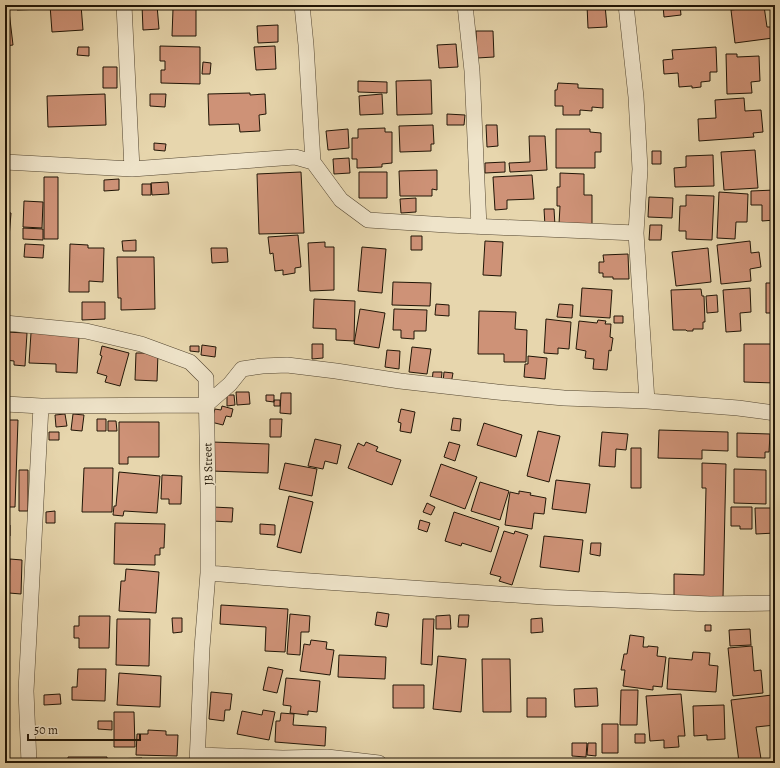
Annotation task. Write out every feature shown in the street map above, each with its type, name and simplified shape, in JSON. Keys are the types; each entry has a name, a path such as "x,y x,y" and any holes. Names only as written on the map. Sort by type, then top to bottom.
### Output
{"street":[{"path":"124,5 132,169"},
{"path":"302,5 313,162 341,200 368,220 479,227 636,233"},
{"path":"465,5 472,71 479,227"},
{"path":"626,5 636,97 640,169 636,233 647,401"},
{"path":"5,162 132,169 295,157 313,162"},
{"name":"JB Street","path":"5,323 86,331 141,344 190,362 206,378 208,572 202,648 198,759"},
{"path":"5,404 41,406 206,405 230,384 242,368 288,365 400,381 497,392 564,398 647,401 738,408 775,413"},
{"path":"29,763 26,691 41,406"},
{"path":"208,572 296,580 544,597 710,604 775,604"},
{"path":"198,759 327,757 379,763"}],"building":[{"path":"17,5 42,5 42,9 17,10"},
{"path":"50,5 81,5 83,30 52,32"},
{"path":"142,5 157,5 159,29 143,30"},
{"path":"260,5 276,5 260,7"},
{"path":"587,5 605,5 607,27 588,28"},
{"path":"663,5 680,5 681,15 664,17"},
{"path":"764,6 767,27 771,27 773,38 735,43 731,10"},
{"path":"173,9 196,9 196,36 172,36"},
{"path":"9,11 13,45 5,46 5,12"},
{"path":"278,25 278,42 258,43 257,26"},
{"path":"476,31 493,31 494,57 477,58"},
{"path":"456,44 458,67 439,68 437,45"},
{"path":"160,46 200,47 200,84 161,83 161,70 165,70 165,61 160,61"},
{"path":"275,46 276,69 256,70 254,47"},
{"path":"78,47 89,47 89,56 77,55"},
{"path":"716,47 717,72 710,72 710,81 701,82 701,87 679,87 678,73 664,74 663,60 673,59 672,50"},
{"path":"726,54 737,54 737,57 759,56 760,81 751,82 752,93 727,94"},
{"path":"203,62 211,63 210,74 202,74"},
{"path":"103,67 117,67 117,88 103,88"},
{"path":"431,80 432,114 397,115 396,81"},
{"path":"358,81 387,82 387,93 358,92"},
{"path":"558,83 578,84 578,88 603,89 603,108 592,107 592,111 580,110 580,115 563,115 563,106 555,106 555,90 557,90"},
{"path":"250,93 250,95 265,94 266,114 259,115 260,131 240,132 239,124 209,125 208,94"},
{"path":"105,94 106,125 48,127 47,96"},
{"path":"150,94 166,94 165,107 150,106"},
{"path":"382,94 383,114 360,115 359,96"},
{"path":"744,98 745,111 761,110 763,132 753,133 754,137 699,141 698,119 716,118 715,100"},
{"path":"447,114 465,115 464,125 447,125"},
{"path":"433,125 434,144 431,144 431,151 400,152 399,126"},
{"path":"486,125 497,125 498,146 487,147"},
{"path":"385,128 385,132 392,132 392,163 382,164 382,167 357,168 357,159 352,159 352,138 358,138 358,129"},
{"path":"348,129 349,148 328,150 326,131"},
{"path":"556,129 590,129 590,132 601,133 601,152 595,152 595,168 556,168"},
{"path":"529,136 545,136 547,170 510,172 509,163 530,162"},
{"path":"154,143 166,144 165,151 154,150"},
{"path":"755,150 758,188 724,190 721,152"},
{"path":"652,151 661,151 661,164 652,164"},
{"path":"713,155 714,186 675,187 674,168 686,167 686,156"},
{"path":"349,158 350,173 334,174 333,159"},
{"path":"505,162 505,172 485,173 485,163"},
{"path":"437,170 437,190 432,189 432,196 400,196 399,171"},
{"path":"301,172 304,233 259,234 257,174"},
{"path":"359,172 387,172 387,198 359,198"},
{"path":"560,173 584,174 584,195 592,195 592,224 559,224 560,206 557,206 557,187 560,187"},
{"path":"532,175 534,199 507,200 507,209 495,210 493,177"},
{"path":"44,177 58,177 58,239 44,239"},
{"path":"119,179 119,190 104,191 104,180"},
{"path":"168,182 169,194 152,195 151,183"},
{"path":"142,184 151,184 151,195 142,195"},
{"path":"775,190 775,220 762,221 762,205 751,205 751,191"},
{"path":"719,192 748,194 747,222 736,222 735,239 717,238"},
{"path":"686,195 714,196 712,240 686,239 686,231 679,231 680,206 686,206"},
{"path":"649,197 673,198 672,218 648,217"},
{"path":"416,198 416,212 401,213 400,199"},
{"path":"5,200 8,200 7,210 5,210"},
{"path":"24,201 43,202 42,228 23,227"},
{"path":"544,209 554,209 555,226 545,226"},
{"path":"5,212 11,213 9,238 5,238"},
{"path":"650,225 662,225 661,240 649,240"},
{"path":"23,228 43,229 43,240 23,239"},
{"path":"298,235 301,267 295,268 295,273 283,275 283,270 275,271 273,253 270,254 268,237"},
{"path":"411,236 422,236 422,250 411,250"},
{"path":"136,240 136,251 123,251 122,241"},
{"path":"485,241 503,242 501,276 483,275"},
{"path":"750,241 751,253 759,252 761,267 750,269 751,281 721,284 717,245"},
{"path":"325,242 325,247 334,247 334,290 310,291 308,243"},
{"path":"25,244 44,245 43,258 24,257"},
{"path":"70,244 88,245 88,248 104,248 103,282 89,281 89,292 69,292"},
{"path":"362,247 386,249 382,293 358,291"},
{"path":"211,248 227,248 228,262 212,263"},
{"path":"708,248 711,282 676,286 672,252"},
{"path":"628,254 629,279 613,279 613,277 603,277 603,273 599,273 599,262 604,262 603,255"},
{"path":"117,257 154,257 155,309 121,310 121,298 118,298"},
{"path":"393,282 431,283 430,306 392,305"},
{"path":"766,283 775,283 775,313 766,313"},
{"path":"582,288 612,290 610,318 580,316"},
{"path":"750,288 751,312 740,313 741,331 726,332 723,290"},
{"path":"701,289 702,296 704,296 705,322 703,322 703,329 693,329 693,331 673,330 671,290"},
{"path":"717,295 718,312 707,313 706,296"},
{"path":"314,299 355,301 354,341 336,340 336,329 313,328"},
{"path":"82,302 105,302 105,319 82,320"},
{"path":"436,304 449,305 449,316 435,315"},
{"path":"559,304 573,305 572,318 557,317"},
{"path":"360,309 385,313 379,348 354,344"},
{"path":"394,309 427,310 426,331 414,331 414,339 401,338 401,330 393,330"},
{"path":"479,311 516,312 515,329 527,330 526,362 504,362 504,354 478,354"},
{"path":"614,316 623,316 623,323 614,323"},
{"path":"546,319 571,322 569,349 558,348 558,354 544,353"},
{"path":"598,320 606,321 605,324 611,324 610,337 613,338 611,351 609,350 607,370 593,369 594,359 585,358 586,351 576,349 579,321 597,323"},
{"path":"5,332 27,333 25,366 14,365 14,361 5,360"},
{"path":"31,333 79,335 77,373 56,372 56,364 29,363"},
{"path":"312,344 323,344 323,358 312,359"},
{"path":"744,344 775,344 775,383 744,382"},
{"path":"202,345 216,347 215,357 201,355"},
{"path":"102,346 129,353 120,386 105,382 107,376 97,373 102,356 100,355"},
{"path":"190,346 199,346 199,352 190,351"},
{"path":"412,347 431,349 427,374 409,372"},
{"path":"387,350 400,351 399,369 385,367"},
{"path":"136,353 158,353 157,381 135,380"},
{"path":"528,356 547,358 545,379 524,377 525,364 528,364"},
{"path":"433,372 442,372 441,383 432,382"},
{"path":"444,372 453,373 451,384 443,383"},
{"path":"236,392 249,392 250,404 237,405"},
{"path":"281,393 291,393 291,414 280,413"},
{"path":"227,395 234,395 235,405 227,406"},
{"path":"266,395 274,395 274,402 266,401"},
{"path":"274,400 280,400 280,406 274,406"},
{"path":"222,406 233,409 231,417 226,416 223,425 211,422 215,409 221,410"},
{"path":"401,409 415,412 411,433 400,431 401,423 398,422"},
{"path":"65,414 67,426 56,427 55,415"},
{"path":"73,414 84,415 82,431 71,430"},
{"path":"453,418 461,419 460,431 451,430"},
{"path":"97,419 106,419 106,431 97,431"},
{"path":"270,419 282,419 281,437 270,437"},
{"path":"5,420 18,420 15,507 5,507"},
{"path":"108,421 116,421 117,431 108,431"},
{"path":"119,422 159,422 159,457 128,457 128,464 119,464"},
{"path":"484,423 522,435 516,457 477,445"},
{"path":"659,430 728,432 728,451 702,450 702,459 658,458"},
{"path":"538,431 560,436 549,482 527,476"},
{"path":"49,432 59,432 59,440 49,440"},
{"path":"602,432 628,434 626,450 616,449 615,467 599,466"},
{"path":"737,433 770,434 769,452 765,452 765,458 737,457"},
{"path":"315,439 341,445 337,464 325,461 323,469 308,466"},
{"path":"212,442 269,444 268,473 211,471"},
{"path":"366,442 378,447 376,451 401,460 392,485 348,468 358,443 364,446"},
{"path":"449,442 460,445 455,461 444,457"},
{"path":"631,448 641,448 641,488 631,488"},
{"path":"285,463 317,469 312,496 279,489"},
{"path":"702,463 726,464 723,598 674,597 674,574 704,575 706,488 702,488"},
{"path":"441,464 477,477 465,509 430,496"},
{"path":"84,468 113,468 112,512 82,512"},
{"path":"734,469 766,470 766,504 734,503"},
{"path":"19,470 28,470 28,511 19,511"},
{"path":"119,472 160,476 157,513 124,511 123,516 113,515 114,506 116,506"},
{"path":"162,475 182,476 181,504 169,504 169,499 161,499"},
{"path":"556,480 590,484 586,513 552,509"},
{"path":"480,482 509,491 500,520 471,511"},
{"path":"519,491 546,498 544,514 534,513 532,529 505,525 510,492 519,494"},
{"path":"289,496 313,502 301,553 277,547"},
{"path":"427,503 435,507 431,515 423,512"},
{"path":"213,507 233,508 232,522 212,521"},
{"path":"731,507 752,507 752,529 740,529 740,526 731,526"},
{"path":"755,508 775,508 775,533 756,534"},
{"path":"55,511 55,523 46,523 46,512"},
{"path":"454,512 499,527 491,552 462,543 461,546 445,541"},
{"path":"5,515 7,515 7,525 10,525 10,536 7,536 7,546 5,546"},
{"path":"420,520 430,523 427,532 418,529"},
{"path":"115,523 165,524 164,548 160,548 160,555 155,555 155,565 114,564"},
{"path":"260,524 275,525 275,535 260,534"},
{"path":"504,531 514,534 515,531 528,535 512,585 499,581 501,577 490,574"},
{"path":"544,536 583,540 579,572 540,567"},
{"path":"591,543 601,543 600,556 590,554"},
{"path":"10,559 22,560 21,594 9,593"},
{"path":"126,569 159,572 156,613 119,611 121,581 125,581"},
{"path":"221,605 288,609 285,652 265,651 266,627 220,624"},
{"path":"377,612 389,614 387,627 375,625"},
{"path":"290,614 310,616 309,632 301,632 300,655 287,654"},
{"path":"450,615 451,629 436,629 436,616"},
{"path":"459,615 469,615 468,627 458,627"},
{"path":"79,616 110,616 109,648 79,648 79,638 74,638 74,626 79,626"},
{"path":"172,618 182,618 182,632 173,633"},
{"path":"542,618 543,632 531,633 531,619"},
{"path":"117,619 150,619 149,666 116,665"},
{"path":"423,619 434,619 432,665 421,664"},
{"path":"705,625 711,625 711,631 705,631"},
{"path":"750,629 751,645 730,646 729,630"},
{"path":"630,635 644,637 643,647 658,647 657,656 666,657 662,687 653,686 653,690 623,686 625,670 621,670 624,654 627,654"},
{"path":"311,640 327,642 326,649 334,650 330,675 300,671 304,644 310,645"},
{"path":"752,646 754,671 761,670 763,693 733,696 728,648"},
{"path":"693,652 710,653 709,665 718,666 716,692 667,689 669,658 692,660"},
{"path":"339,655 386,657 385,679 338,677"},
{"path":"438,656 466,659 461,712 433,709"},
{"path":"482,659 510,659 511,712 483,712"},
{"path":"268,667 283,670 277,693 263,690"},
{"path":"78,669 106,669 105,701 72,700 72,687 77,687"},
{"path":"6,671 6,684 5,684"},
{"path":"119,673 161,676 160,707 117,705"},
{"path":"286,678 320,681 317,712 308,711 308,715 290,713 291,706 283,705"},
{"path":"393,685 424,685 424,708 393,708"},
{"path":"597,688 598,706 575,707 574,689"},
{"path":"621,690 638,690 637,725 620,725"},
{"path":"211,692 232,694 230,710 225,710 224,721 209,719"},
{"path":"60,694 61,704 44,705 44,695"},
{"path":"681,694 685,736 678,736 679,747 664,748 664,740 650,741 646,696"},
{"path":"772,695 775,725 756,727 761,759 739,762 731,700"},
{"path":"527,698 546,698 546,717 527,717"},
{"path":"724,705 725,739 707,740 707,735 694,736 693,706"},
{"path":"263,710 275,712 269,740 237,734 242,711 262,715"},
{"path":"114,712 134,712 135,747 114,747"},
{"path":"281,713 294,714 293,725 326,727 325,746 275,742 276,721 280,721"},
{"path":"98,721 112,721 112,730 98,729"},
{"path":"602,724 618,724 618,753 602,753"},
{"path":"148,730 166,731 166,735 178,735 177,756 136,755 137,734 148,734"},
{"path":"635,734 645,734 645,743 635,743"},
{"path":"572,743 587,743 586,757 572,756"},
{"path":"588,743 596,743 596,756 587,755"},
{"path":"6,751 6,763 5,763"},
{"path":"68,757 107,757 107,763 68,763"},
{"path":"142,758 142,763 113,763 112,759"},
{"path":"502,761 512,761 512,763 502,763"}]}
